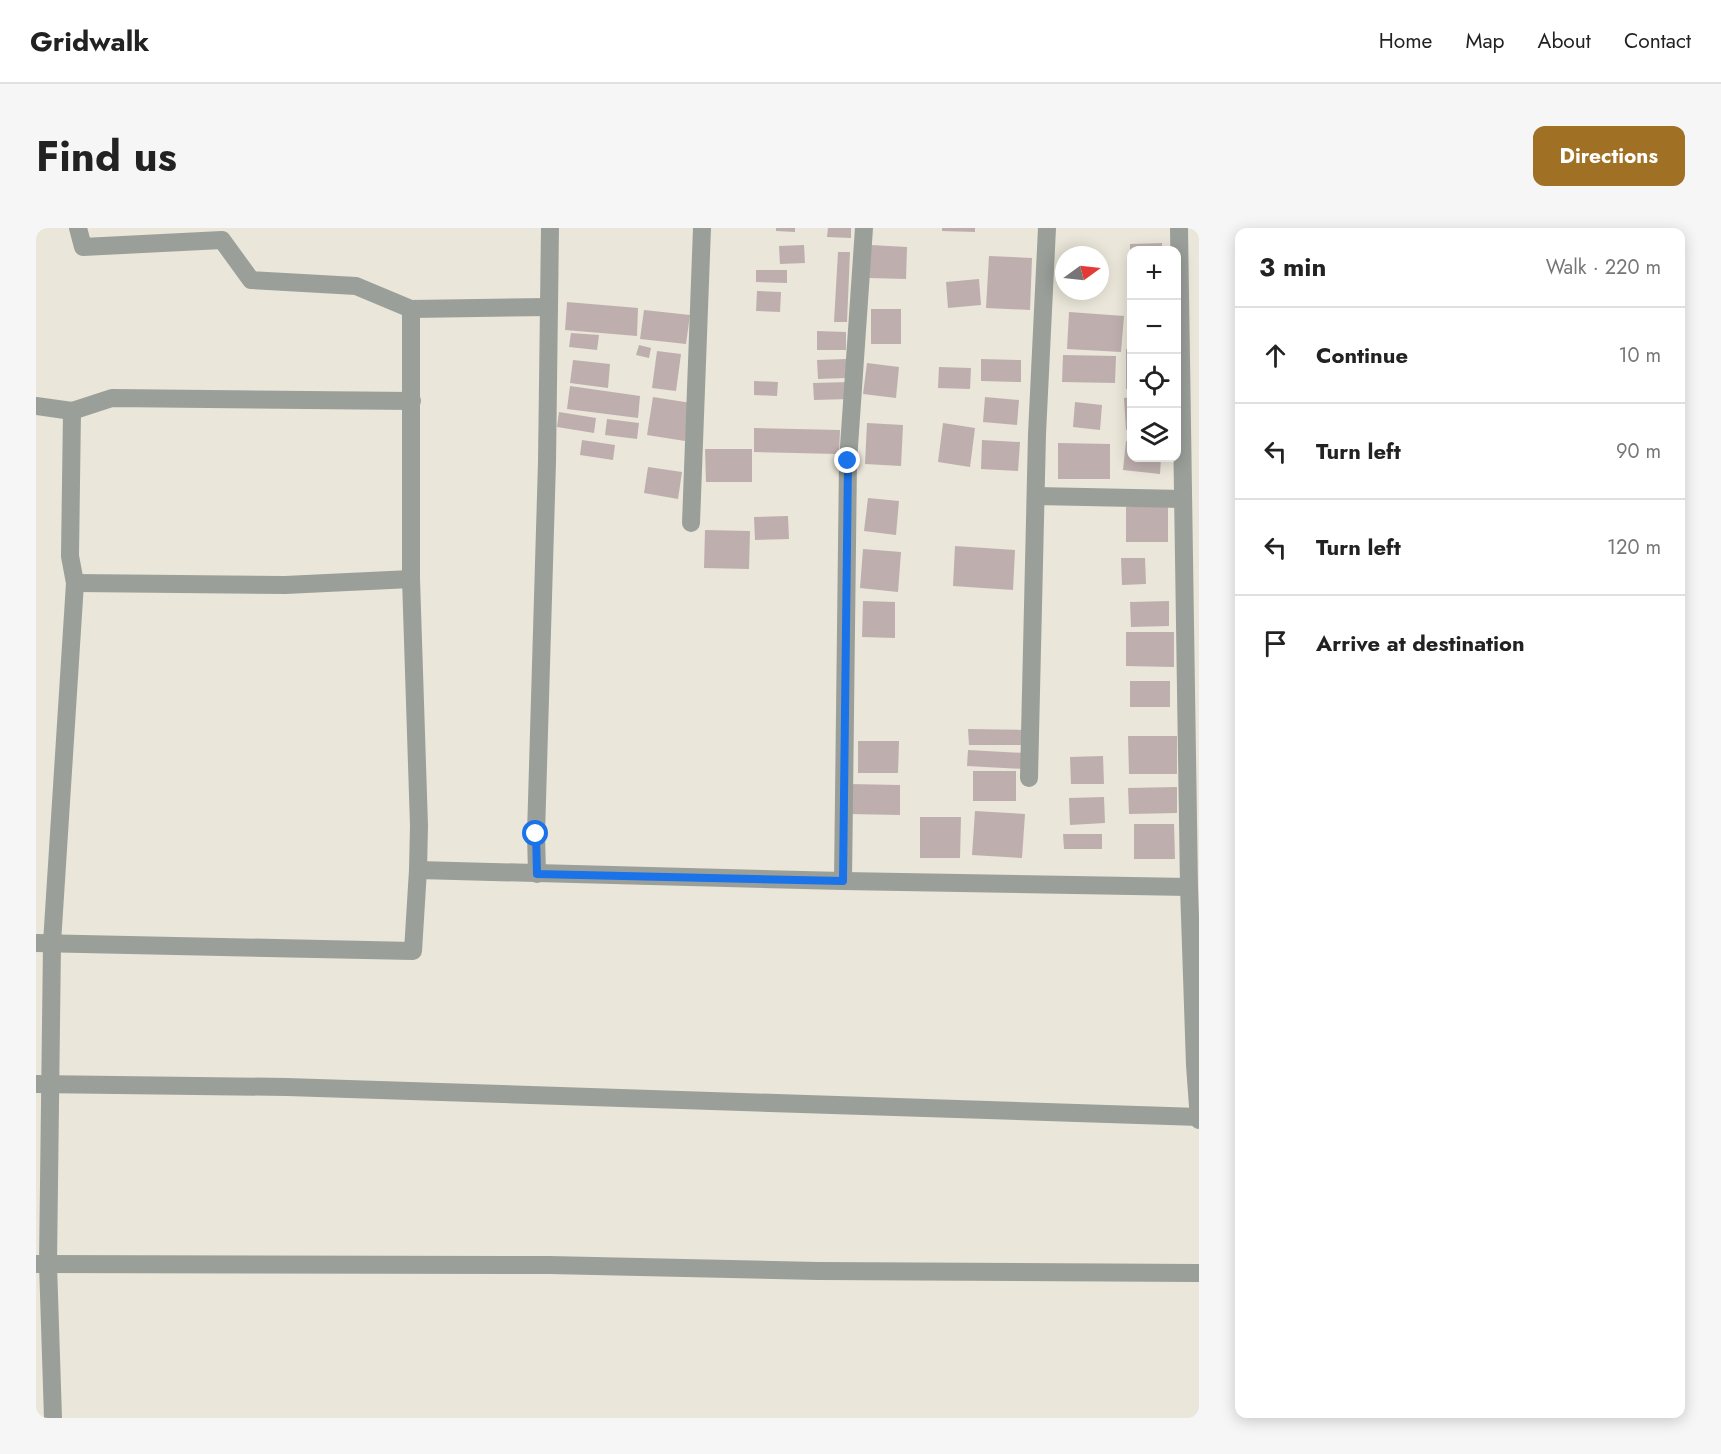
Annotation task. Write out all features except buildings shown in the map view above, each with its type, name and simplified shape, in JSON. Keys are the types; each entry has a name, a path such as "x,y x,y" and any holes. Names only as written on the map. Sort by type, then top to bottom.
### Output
{"street":[{"path":"78,228 83,247 222,240 251,280 356,286 411,309 549,307"},
{"path":"537,874 536,822 547,462 550,228"},
{"path":"691,523 702,228"},
{"path":"843,881 848,461 864,228"},
{"path":"1029,778 1036,496 1047,228"},
{"path":"43,1085 298,1088 1199,1119 1190,887 1179,228"},
{"path":"44,943 412,951 418,870 411,579 411,309"},
{"path":"36,406 72,411 112,398 412,401"},
{"path":"53,1418 42,1264 44,943 75,583 70,556 72,411"},
{"path":"1036,496 1183,499"},
{"path":"75,583 285,585 411,579"},
{"path":"418,870 1190,887"},
{"path":"42,1264 549,1265 818,1271 1199,1273"}],"route":[{"path":"536,834 537,874 843,881 848,461"}]}
